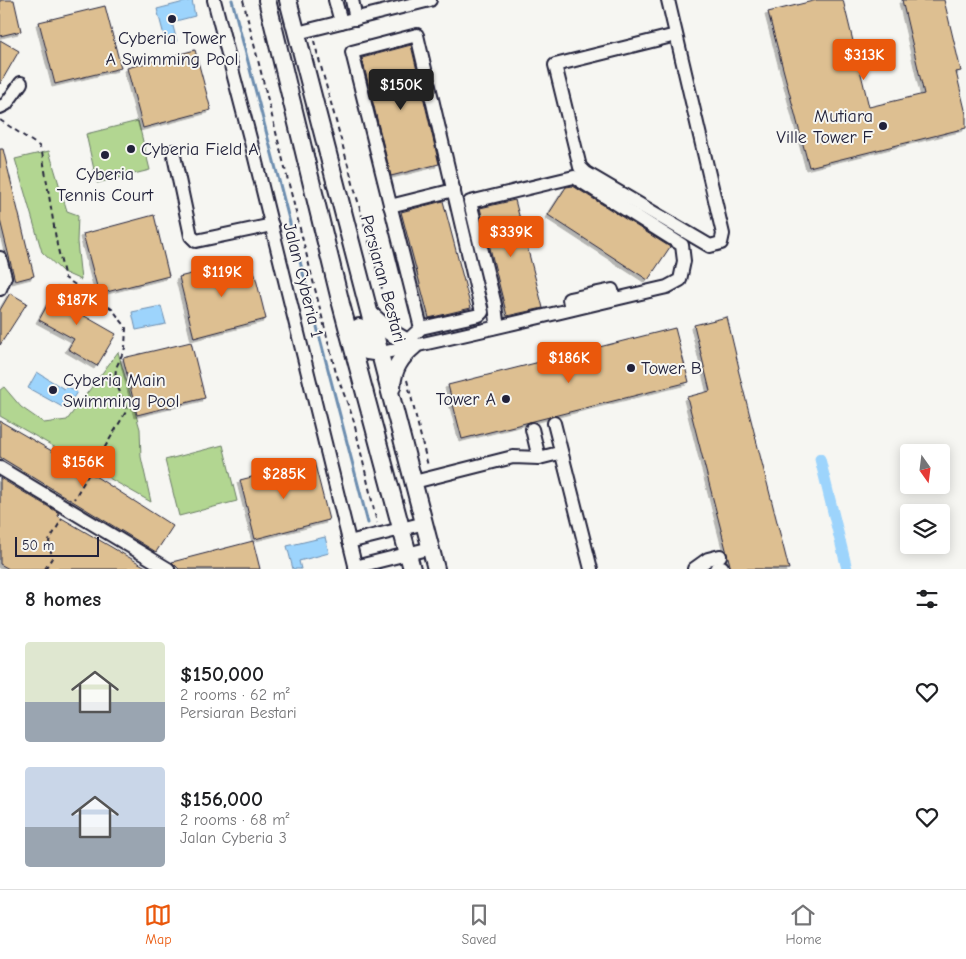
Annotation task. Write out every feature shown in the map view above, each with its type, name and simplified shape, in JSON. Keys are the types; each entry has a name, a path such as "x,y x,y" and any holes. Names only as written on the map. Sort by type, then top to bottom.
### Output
{"main road":[{"path":"267,0 341,304 410,561"},
{"name":"Persiaran Bestari","path":"288,0 304,31 371,315 436,569"},
{"path":"341,304 355,313 367,351 382,353"},
{"path":"371,315 390,332 410,344 395,369 391,392"},
{"path":"371,415 377,400 370,366 382,353"}],"street":[{"name":"Jalan Cyberia 1","path":"214,0 272,225 355,568"},
{"path":"335,0 341,22"},
{"path":"352,0 356,19"},
{"path":"304,31 430,0"},
{"path":"668,0 723,234 720,243 710,246 586,173 580,167 555,65 676,35"},
{"path":"410,344 421,328 446,324 479,315 482,312 417,35 352,52 421,328"},
{"path":"0,107 6,104 21,83"},
{"path":"172,151 191,236 196,241 272,225"},
{"path":"382,353 410,344 450,338 667,287 680,280 684,261 682,245 574,177 470,202 496,305 497,322 492,328"},
{"path":"390,206 454,190"},
{"path":"0,258 5,277 0,289"},
{"path":"446,324 450,338"},
{"path":"554,423 591,569"},
{"path":"532,429 539,458"},
{"path":"414,482 513,458 539,458 559,453 562,455"},
{"path":"0,468 168,569"},
{"path":"349,542 425,523"},
{"path":"355,568 410,561 431,548"},
{"path":"694,569 708,559 719,564"}],"path":[{"path":"243,0 336,373 353,418 364,458 380,535"},
{"path":"304,31 391,323 390,332"},
{"path":"0,120 39,146 42,152 57,245 65,278 112,309 126,326 125,348 116,368 116,380 127,410 49,540 52,558 45,569"},
{"path":"399,361 404,367 431,478"}],"green space":[{"path":"138,121 150,170 97,183 86,134"},
{"path":"49,151 67,211 78,215 77,242 81,280 63,272 42,252 15,159"},
{"path":"118,352 140,429 141,457 151,502 0,416 0,390 4,387 21,407 44,423 67,420"},
{"path":"223,445 237,501 179,516 165,460"}],"water":[{"name":"Cyberia Tower A Swimming Pool","path":"192,0 195,16 172,22 177,42 166,43 157,9"},
{"path":"161,306 166,324 136,330 132,312"},
{"name":"Cyberia Main Swimming Pool","path":"37,372 64,389 67,386 77,392 66,409 28,388"},
{"path":"325,537 329,553 299,561 301,569 293,569 287,546"}],"building":[{"path":"0,0 14,0 21,31 0,36"},
{"path":"817,0 843,0 869,107 924,94 902,0 944,0 961,71 956,72 966,114 966,128 809,167 768,12"},
{"path":"105,6 121,68 55,84 39,22"},
{"path":"0,40 19,51 0,84"},
{"path":"411,45 439,164 391,176 362,58"},
{"path":"195,50 211,110 143,128 127,68"},
{"path":"0,149 3,149 34,276 15,281 0,220"},
{"path":"573,186 670,247 648,280 548,215 566,187"},
{"path":"515,200 543,308 507,316 480,208"},
{"path":"443,201 471,308 429,318 401,212"},
{"path":"154,215 169,276 99,294 83,234"},
{"path":"251,259 266,319 194,338 179,277"},
{"path":"57,287 87,303 81,314 116,334 97,366 68,349 74,339 39,320"},
{"path":"10,293 27,303 0,345 0,310"},
{"path":"727,317 738,369 789,569 731,569 687,397 710,391 694,325"},
{"path":"675,328 689,382 462,439 448,385"},
{"path":"191,342 205,398 137,415 123,358"},
{"path":"0,421 95,476 173,526 156,552 0,457"},
{"path":"314,461 329,520 255,539 240,480"},
{"path":"0,478 59,513 58,516 149,569 9,569 0,564"},
{"path":"253,541 260,569 179,569 172,562"}],"waterway":[{"path":"232,0 368,523"},
{"path":"820,459 847,569"}],"place":[{"name":"Cyberia Tower A Swimming Pool","path":"172,19"},
{"name":"Mutiara Ville Tower F","path":"883,126"},
{"name":"Cyberia Field A","path":"131,149"},
{"name":"Cyberia Tennis Court","path":"105,155"},
{"name":"Tower B","path":"631,368"},
{"name":"Cyberia Main Swimming Pool","path":"53,390"},
{"name":"Tower A","path":"506,399"}]}
